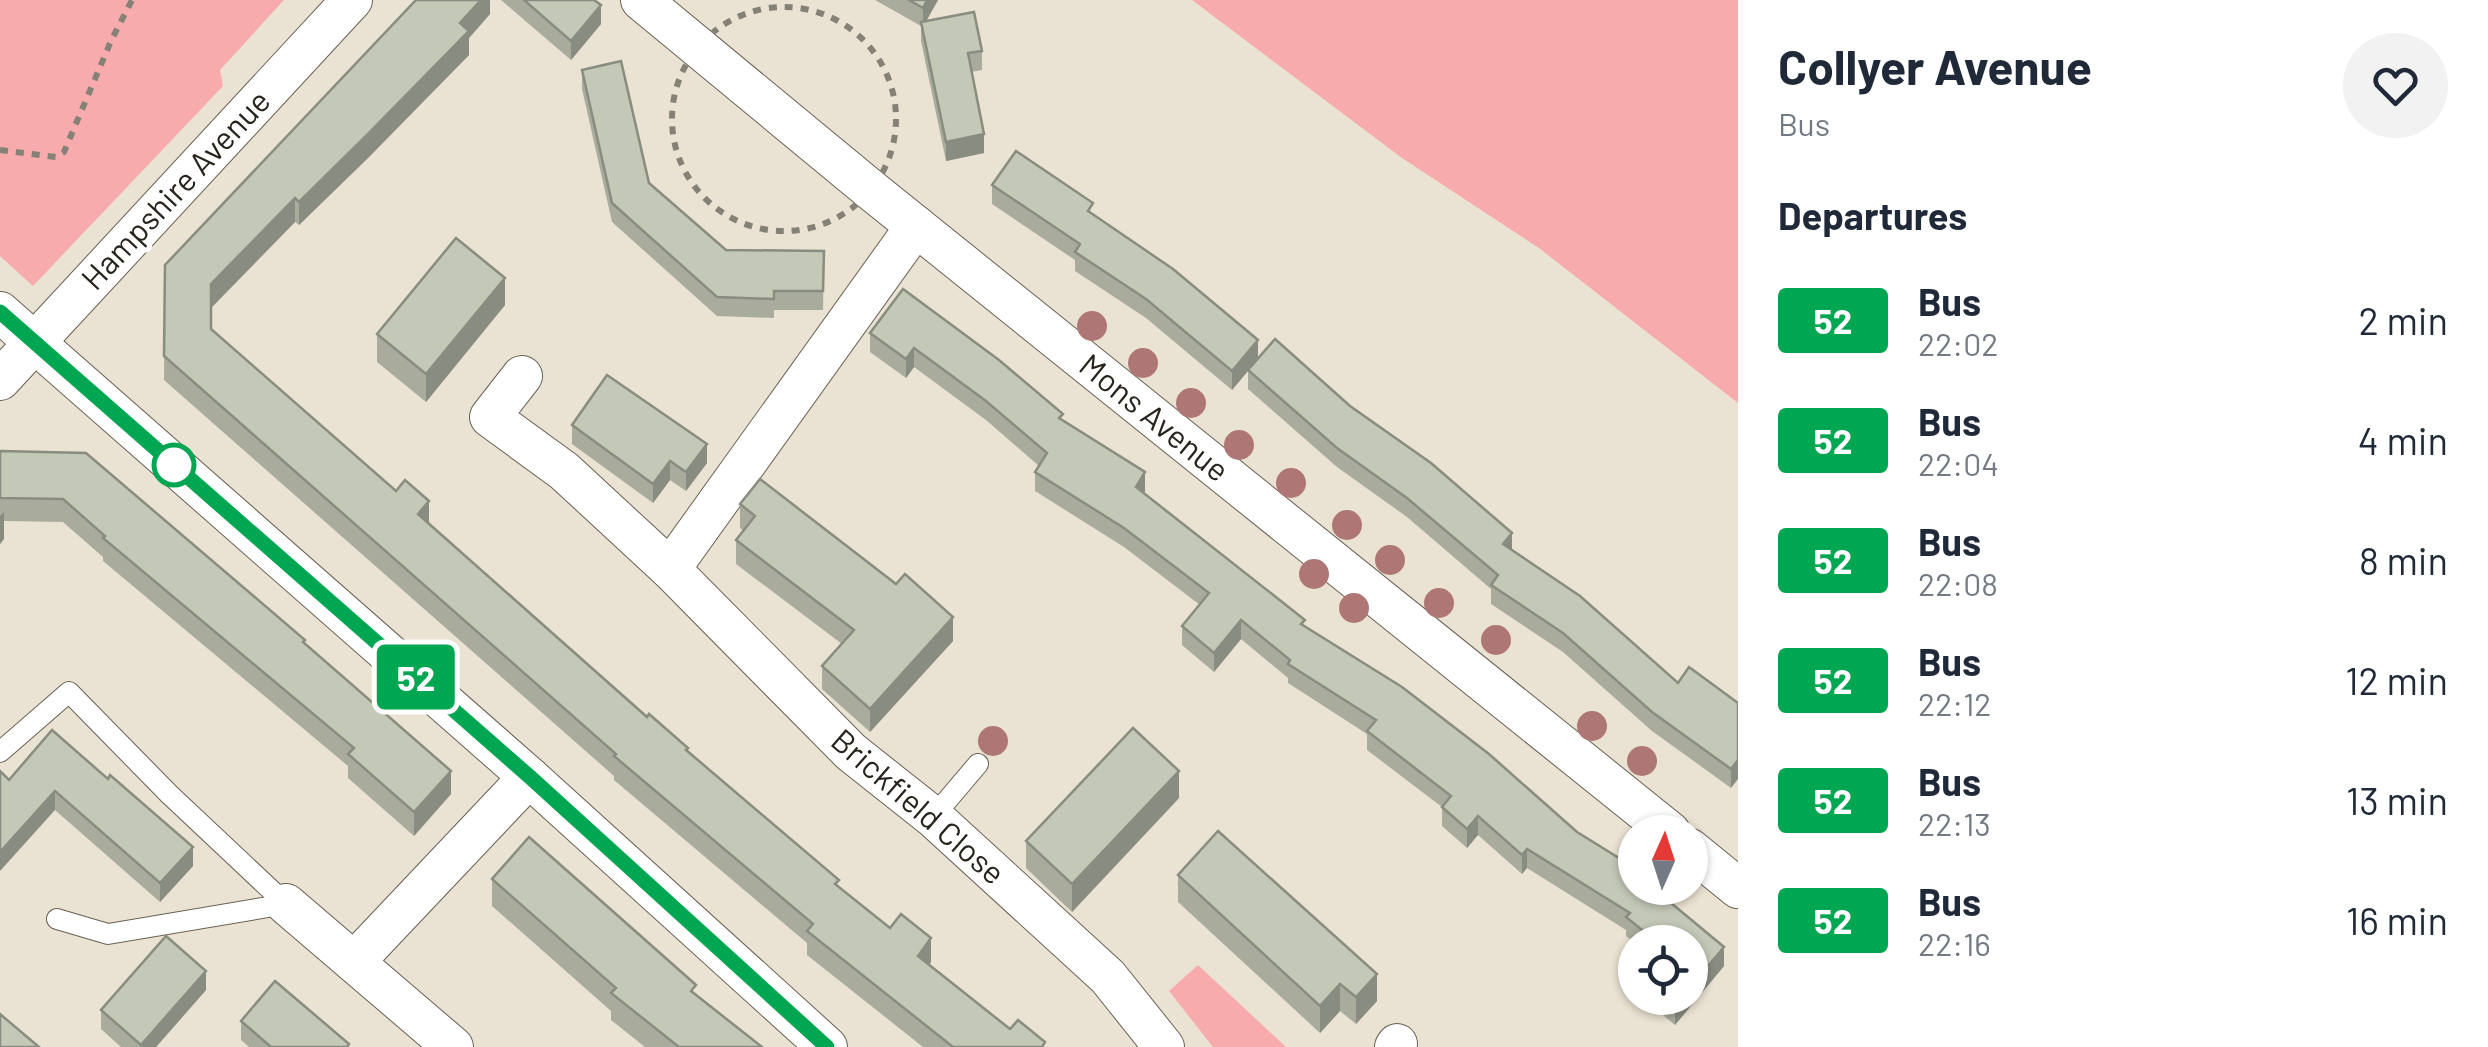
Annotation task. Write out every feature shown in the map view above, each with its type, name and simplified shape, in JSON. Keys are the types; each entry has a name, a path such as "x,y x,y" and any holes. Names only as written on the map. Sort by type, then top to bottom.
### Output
{"street":[{"name":"Hampshire Avenue","path":"0,380 352,0"},
{"name":"Mons Avenue","path":"642,0 916,226 1649,815"},
{"path":"670,569 916,226"},
{"path":"0,312 530,777 827,1047"},
{"name":"Brickfield Close","path":"522,376 490,417 564,471 670,569 851,752 933,817 1108,977 1164,1047"},
{"path":"354,962 530,777"},
{"path":"1708,864 1738,888"},
{"path":"286,904 453,1047"}],"lane":[{"path":"0,752 69,692 169,794 286,904"},
{"path":"933,817 978,764"},
{"path":"58,919 108,934 286,904"}],"path":[{"path":"0,150 56,157 64,152 132,0"}],"shaded area":[{"path":"0,0 284,0 220,70 223,86 33,286 0,256"},
{"path":"1192,0 1738,0 1738,403 1539,248 1402,158"},
{"path":"1198,965 1286,1047 1213,1047 1169,991"}],"building":[{"path":"416,0 481,0 460,23 469,31 299,202 295,198 211,284 211,329 396,491 405,480 429,501 418,514 839,880 835,884 890,928 901,914 931,938 918,956 1010,1029 1018,1020 1045,1042 1042,1047 953,1047 807,931 813,924 614,756 164,356 165,265"},
{"path":"524,0 594,0 601,5 571,41"},
{"path":"909,0 927,0 923,8"},
{"path":"974,12 982,51 968,53 984,134 946,142 921,22"},
{"path":"621,61 649,183 726,250 824,251 823,291 774,291 774,299 717,297 612,203 582,70"},
{"path":"1016,151 1093,203 1088,211 1173,269 1258,340 1232,371 1146,299 1075,252 1080,244 992,185"},
{"path":"456,238 505,278 426,374 377,334"},
{"path":"903,289 999,360 1063,414 1059,418 1145,472 1136,487 1305,620 1301,624 1402,687 1489,754 1577,832 1618,857 1618,905 1673,905 1698,925 1636,925 1626,917 1630,913 1527,849 1522,855 1478,816 1467,829 1442,807 1451,796 1367,731 1376,720 1288,664 1290,660 1241,620 1214,653 1182,626 1209,593 1124,528 1035,472 1047,453 986,401 914,348 906,359 870,333"},
{"path":"1275,339 1350,406 1431,463 1512,533 1503,544 1580,596 1678,683 1689,667 1738,703 1738,760 1731,769 1652,712 1563,633 1491,585 1498,575 1407,498 1337,448 1248,370"},
{"path":"607,375 707,444 686,472 670,461 653,484 572,425"},
{"path":"0,451 86,453 451,771 414,812 348,754 354,748 103,538 63,499 0,498"},
{"path":"760,479 896,584 905,574 953,617 870,709 822,666 854,630 736,540 755,516 740,504"},
{"path":"1133,728 1179,771 1072,884 1026,841"},
{"path":"52,730 193,847 160,883 55,791 0,852 0,771 9,780"},
{"path":"1218,831 1377,974 1356,997 1340,984 1320,1006 1178,875"},
{"path":"529,837 696,985 691,991 762,1047 679,1047 611,993 616,988 492,879"},
{"path":"1708,934 1724,947 1708,966"},
{"path":"166,936 206,971 141,1045 101,1010"},
{"path":"275,981 349,1044 347,1047 271,1047 241,1021"},
{"path":"0,1014 39,1047 0,1047"}],"bus line":[{"name":"52","path":"0,312 530,777 827,1047"}]}
